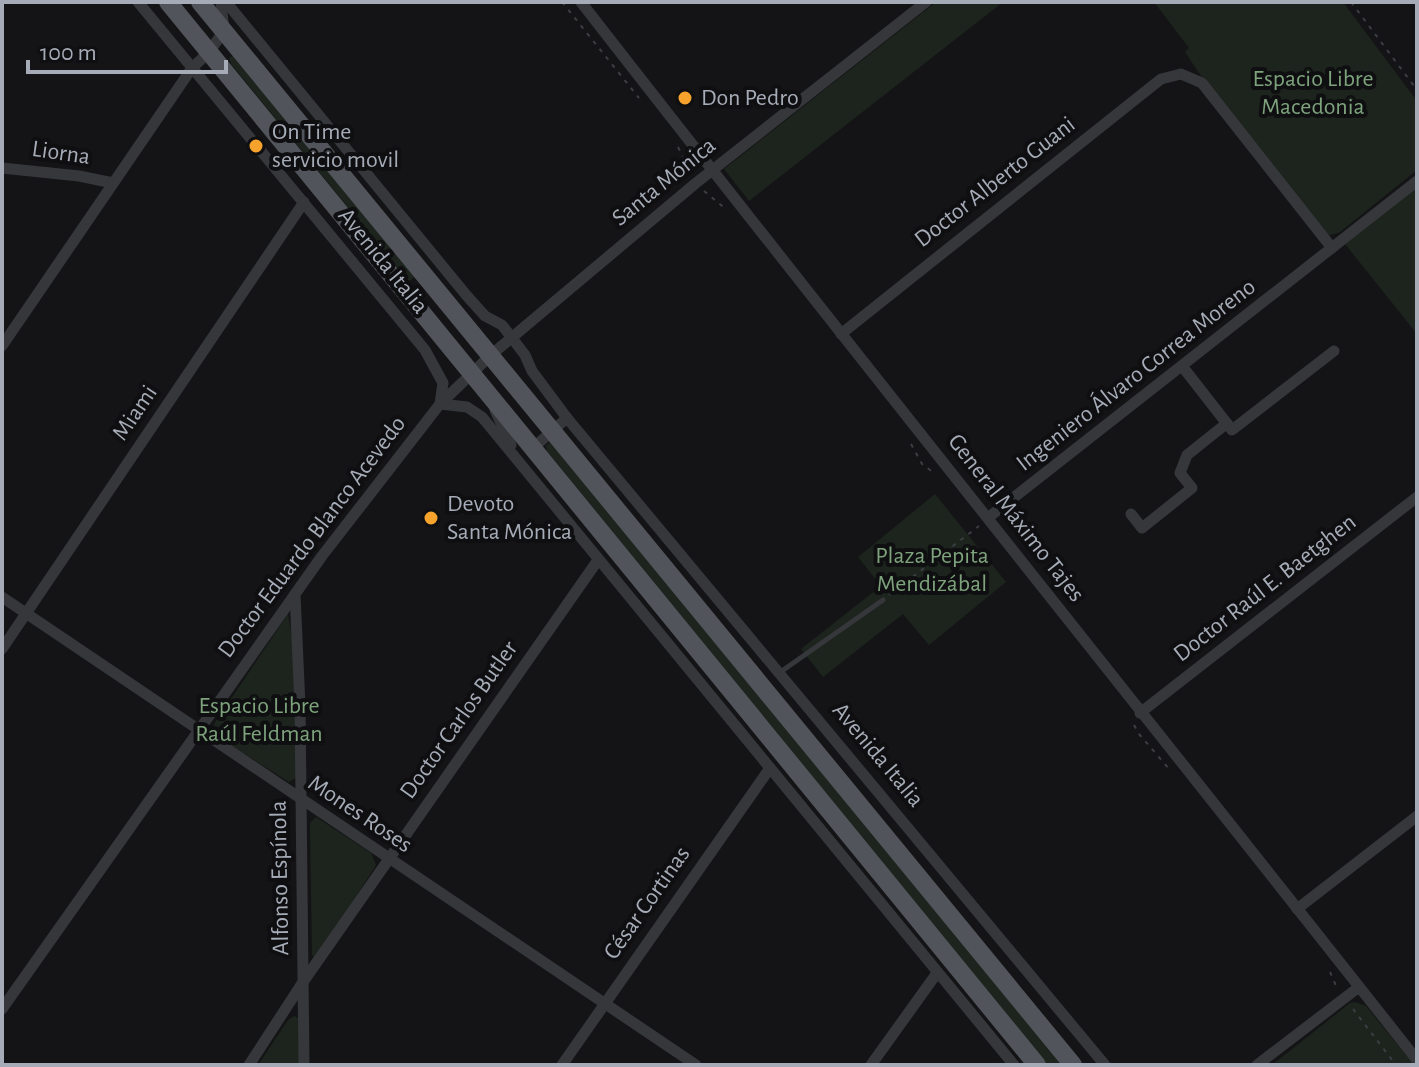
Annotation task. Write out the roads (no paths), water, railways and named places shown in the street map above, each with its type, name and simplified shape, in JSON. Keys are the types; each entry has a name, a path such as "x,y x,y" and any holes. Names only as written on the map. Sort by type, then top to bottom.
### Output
{"main road":[{"name":"Avenida Italia","path":"168,2 1037,1065"},
{"name":"Avenida Italia","path":"200,2 491,355 560,424 607,481 762,685 1073,1065"},
{"path":"409,294 472,349 491,355"},
{"path":"471,372 493,380 541,426 560,424"}],"street":[{"name":"Avenida Italia","path":"138,2 425,350 443,383 440,404 475,410 1014,1065"},
{"name":"Avenida Italia","path":"223,2 476,306 485,316 502,325 512,337 525,355 560,424"},
{"path":"2,346 192,68 224,31 223,2"},
{"name":"General Máximo Tajes","path":"581,2 1417,1060"},
{"name":"Santa Mónica","path":"471,372 712,171 926,2"},
{"name":"Doctor Alberto Guani","path":"841,334 1161,79 1181,74 1202,83 1332,248"},
{"name":"Liorna","path":"2,168 113,183"},
{"name":"Ingeniero Álvaro Correa Moreno","path":"989,517 1417,181"},
{"name":"Miami","path":"2,649 304,202"},
{"name":"Avenida Italia","path":"409,294 428,277"},
{"path":"1182,366 1232,430 1334,351"},
{"name":"Doctor Eduardo Blanco Acevedo","path":"2,1009 295,594 440,404 471,372"},
{"name":"Avenida Italia","path":"487,391 519,463"},
{"path":"533,448 560,424"},
{"path":"1131,514 1142,528 1192,488 1180,473 1187,455 1226,424"},
{"path":"543,493 560,480"},
{"name":"Avenida Italia","path":"607,481 779,673 1105,1065"},
{"name":"Doctor Raúl E. Baetghen","path":"1140,713 1417,497"},
{"name":"Doctor Carlos Butler","path":"249,1065 388,859 598,560"},
{"name":"Alfonso Espínola","path":"295,594 300,706 304,1065"},
{"name":"Mones Roses","path":"2,597 696,1065"},
{"path":"762,685 779,673"},
{"name":"César Cortinas","path":"562,1065 770,768"},
{"path":"1297,909 1417,816"},
{"path":"871,1065 937,973"},
{"path":"1257,1065 1359,987"}],"lane":[{"path":"779,673 883,600"}],"place":[{"name":"Don Pedro","path":"685,98"},
{"name":"On Time servicio movil","path":"256,146"},
{"name":"Devoto Santa Mónica","path":"431,518"}],"park label":[{"name":"Espacio Libre Macedonia","path":"1313,93"},
{"name":"Plaza Pepita Mendizábal","path":"932,570"},
{"name":"Espacio Libre Raúl Feldman","path":"259,720"}]}
